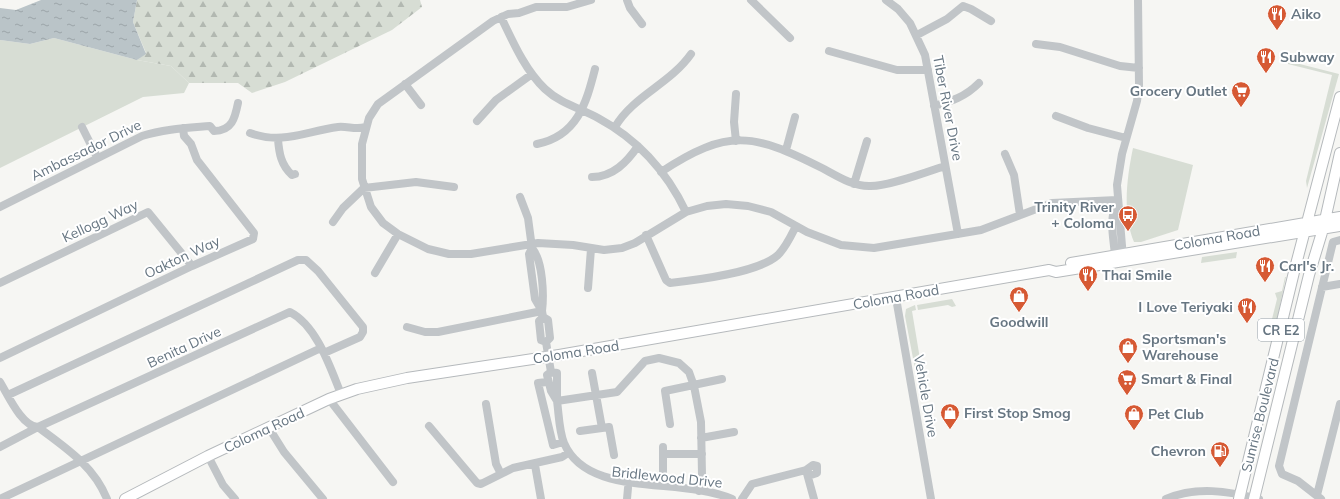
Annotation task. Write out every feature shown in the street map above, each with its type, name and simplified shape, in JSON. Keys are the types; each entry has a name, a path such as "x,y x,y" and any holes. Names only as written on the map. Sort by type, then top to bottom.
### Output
{"main road":[{"name":"Sunrise Boulevard","path":"1240,497 1340,97"},
{"name":"Sunrise Boulevard","path":"1255,499 1309,275 1324,224 1340,153"},
{"path":"1329,200 1340,211"},
{"name":"Coloma Road","path":"1121,257 1306,232 1340,217"},
{"name":"Coloma Road","path":"125,499 208,456 329,398 407,378 548,357 896,298 1049,270 1056,272 1121,257 1308,221 1340,226"},
{"path":"1280,236 1293,242 1301,250"}],"street":[{"path":"591,0 567,7 536,4 519,13 508,14 501,17 378,104 365,127 361,153 364,188 371,207 378,217 398,234 428,249 449,254 471,254 532,246 561,244 604,250 622,248 635,243 686,212 707,206 736,204 771,212 796,226 841,246 861,248 889,246 990,228 1039,206 1064,201 1117,200"},
{"path":"627,0 635,17 642,24"},
{"path":"751,0 790,38"},
{"name":"Tiber River Drive","path":"886,0 905,16 917,35 925,55 958,234"},
{"path":"1121,257 1111,221 1117,200 1120,166 1126,138 1137,102 1139,68 1138,0"},
{"path":"917,35 947,19 963,6 992,21"},
{"path":"501,17 508,35 532,74 544,88 559,100 582,109 615,128 638,146 662,172 686,212"},
{"path":"1036,44 1060,47 1120,66 1139,68"},
{"path":"829,51 897,70 928,70"},
{"path":"615,128 625,112 675,73 691,54"},
{"path":"537,144 551,140 563,134 573,124 582,109 595,69"},
{"path":"477,122 496,100 532,74"},
{"path":"934,106 958,99 968,93 979,83"},
{"path":"405,84 421,105"},
{"path":"736,94 734,122 736,141"},
{"name":"Ambassador Drive","path":"0,207 97,157 142,136 163,130 183,128 210,126 214,131 226,129 234,121 238,103"},
{"path":"1056,116 1088,128 1126,138"},
{"path":"786,150 795,117"},
{"path":"82,127 97,157"},
{"path":"250,133 278,139 336,127 365,127"},
{"name":"Oakton Way","path":"0,358 192,266 252,239 254,233 197,160 191,144 184,136 183,128"},
{"path":"278,139 282,162 292,175 295,174"},
{"path":"662,172 695,151 717,144 736,141 757,142 786,150 854,184 878,186 945,166"},
{"path":"854,184 867,141"},
{"path":"592,177 601,177 613,172 627,160 638,146"},
{"path":"1005,154 1014,175 1020,215"},
{"path":"333,222 344,208 364,188 416,182 454,187"},
{"path":"407,327 425,332 438,332 542,314 535,299 529,254 532,246 529,222 520,197"},
{"name":"Kellogg Way","path":"0,283 148,212 192,266"},
{"path":"646,235 666,280 670,283 747,270 764,265 772,260 785,247 796,226"},
{"path":"375,273 398,234"},
{"path":"1340,240 1333,242 1279,466 1282,474 1298,481 1319,497 1340,404"},
{"path":"588,288 591,248"},
{"path":"0,499 323,350 360,337 363,332 363,327 318,272 306,260 298,260 8,395"},
{"path":"1322,287 1340,284"},
{"name":"Vehicle Drive","path":"896,298 931,499"},
{"name":"Benita Drive","path":"0,447 38,427 290,312 301,318 323,350 341,394"},
{"name":"Bridlewood Drive","path":"542,314 539,321 541,340 546,342 551,372 557,373 557,401 563,442 568,453 579,467 598,482 613,486 699,491 717,494 732,499"},
{"path":"557,401 617,392 645,361 659,358 680,363 690,372 701,422 702,475 699,491"},
{"path":"551,372 547,375 547,382 538,383 544,413 553,445 563,442"},
{"path":"592,373 602,428"},
{"path":"670,424 665,391 694,386 699,382 722,379"},
{"path":"0,382 26,422 33,427 38,427 82,461 100,483 107,499"},
{"name":"Bridlewood Drive","path":"547,382 557,401"},
{"path":"329,398 393,482"},
{"path":"486,404 496,464 501,474"},
{"path":"544,413 558,411"},
{"path":"429,426 477,483 481,484 513,468 535,465 562,457 568,453"},
{"path":"580,431 609,427 614,455"},
{"path":"269,428 284,452 323,499"},
{"path":"701,438 734,432"},
{"path":"663,473 663,451 702,454"},
{"path":"208,456 223,485 235,499"},
{"path":"535,465 541,499"},
{"path":"742,499 752,484 807,473 814,499"},
{"path":"627,499 628,488"},
{"path":"1166,499 1188,492 1218,490 1240,497 1255,499"}],"green space":[{"path":"137,0 420,0 422,7 392,30 285,82 252,93 238,83 189,83 171,66 137,60 146,53 133,22"},
{"path":"54,38 137,60 171,66 189,83 184,93 143,97 0,168 0,40 30,44"},
{"path":"1288,61 1339,74 1307,188 1306,181 1332,75 1288,64"},
{"path":"1133,148 1193,165 1178,230 1141,242 1134,242 1128,219 1127,195"},
{"path":"1237,252 1236,258 1201,263 1202,257"},
{"path":"1285,277 1276,324 1271,323 1277,299 1275,293 1282,291"},
{"path":"952,299 956,306 952,307 948,305 918,310 917,305"},
{"path":"915,305 916,310 912,311 922,371 926,371 926,373 919,374 915,369 905,316 906,309"}],"water":[{"path":"41,0 137,0 133,22 146,54 137,60 54,38 30,44 0,40 0,8 16,10"}],"place":[{"name":"Aiko","path":"1277,31"},
{"name":"Subway","path":"1266,74"},
{"name":"Grocery Outlet","path":"1241,108"},
{"name":"Trinity River + Coloma","path":"1128,232"},
{"name":"Carl's Jr.","path":"1265,283"},
{"name":"Thai Smile","path":"1088,292"},
{"name":"Goodwill","path":"1019,313"},
{"name":"I Love Teriyaki","path":"1247,324"},
{"name":"Sportsman's Warehouse","path":"1128,364"},
{"name":"Smart & Final","path":"1127,396"},
{"name":"First Stop Smog","path":"950,430"},
{"name":"Pet Club","path":"1134,431"},
{"name":"Chevron","path":"1220,468"}]}
